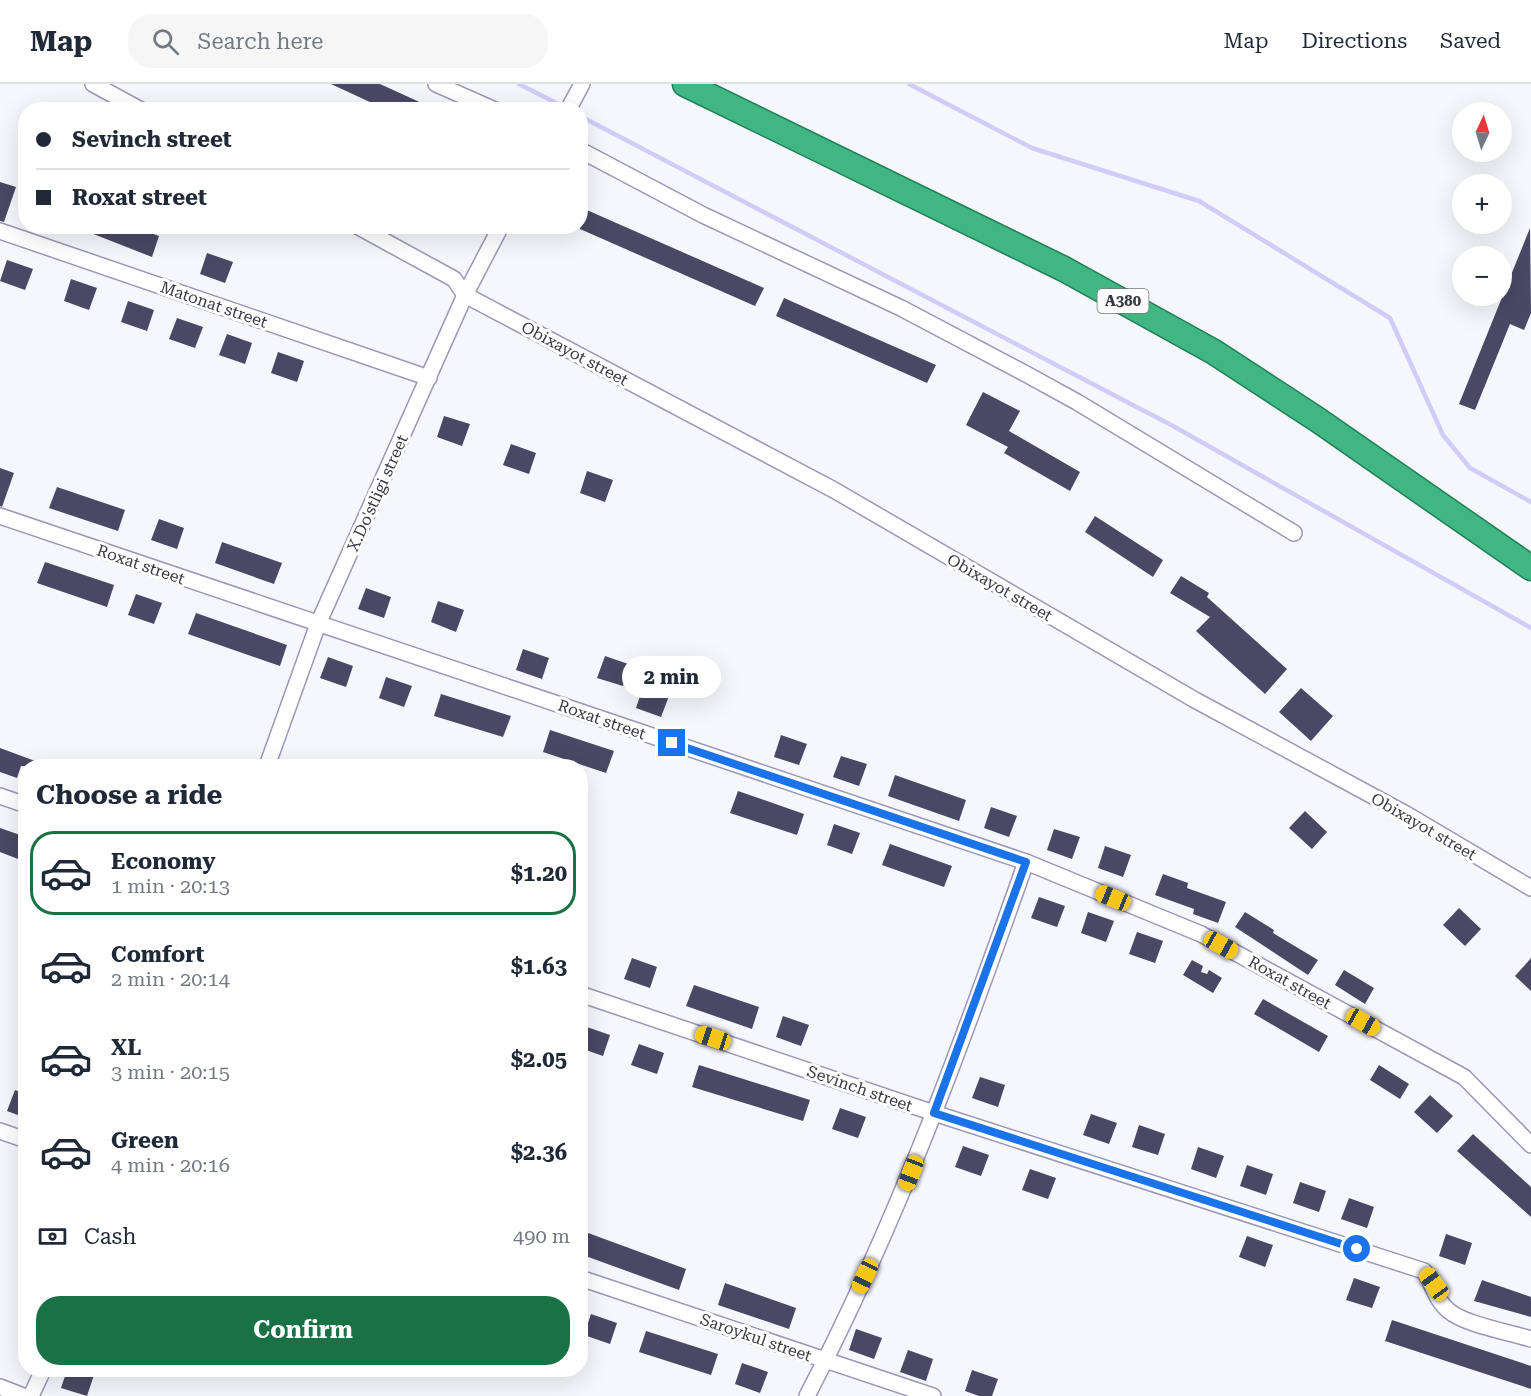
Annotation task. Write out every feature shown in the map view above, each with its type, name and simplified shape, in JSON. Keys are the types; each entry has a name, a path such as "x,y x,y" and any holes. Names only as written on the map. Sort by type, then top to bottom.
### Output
{"highway":[{"name":"A380","path":"685,84 1064,269 1214,351 1318,420 1531,568"}],"street":[{"path":"93,84 126,102"},
{"path":"436,84 477,102"},
{"path":"572,102 582,84"},
{"path":"588,154 703,214 901,308 1077,402 1294,533"},
{"name":"Matonat street","path":"0,231 429,378"},
{"path":"372,234 454,279 465,296"},
{"name":"X.Do'stligi street","path":"270,759 318,624 465,296 497,234"},
{"name":"Obixayot street","path":"465,296 834,490 1195,700 1406,814 1531,888"},
{"name":"Roxat street","path":"0,516 1026,862 1201,934 1464,1077 1531,1145"},
{"path":"0,796 18,802"},
{"path":"807,1396 826,1361 895,1213 1026,862"},
{"name":"Sevinch street","path":"588,997 934,1113 1424,1271 1434,1284 1437,1298 1449,1312 1531,1339"},
{"path":"0,1131 18,1137"},
{"name":"Saroykul street","path":"588,1281 933,1396"},
{"path":"31,1396 40,1377"},
{"path":"0,1387 23,1396"}],"building":[{"path":"331,84 380,84 419,102 370,102"},
{"path":"0,182 16,187 4,222 0,221"},
{"path":"588,211 764,288 755,306 588,233"},
{"path":"1530,228 1531,313 1524,330 1510,324 1475,410 1459,404 1499,306 1512,306 1512,273"},
{"path":"93,234 154,234 159,236 152,257"},
{"path":"207,253 233,262 225,283 200,274"},
{"path":"7,260 33,269 25,290 0,281"},
{"path":"71,279 97,288 89,310 64,301"},
{"path":"784,298 936,365 927,383 776,316"},
{"path":"128,301 154,310 147,331 121,322"},
{"path":"177,318 203,327 195,348 169,339"},
{"path":"227,334 252,343 245,364 219,355"},
{"path":"278,352 304,361 297,382 271,373"},
{"path":"983,392 1020,411 1009,431 1080,472 1070,491 1004,453 1008,447 966,425"},
{"path":"444,416 470,424 462,446 437,437"},
{"path":"511,444 536,453 529,474 503,465"},
{"path":"0,468 14,473 2,507 0,506"},
{"path":"587,471 613,480 605,502 580,493"},
{"path":"57,487 125,510 118,531 49,508"},
{"path":"1095,516 1163,560 1153,577 1085,532"},
{"path":"159,519 184,528 177,549 151,540"},
{"path":"222,542 282,563 274,584 215,563"},
{"path":"45,562 114,585 107,607 37,583"},
{"path":"1181,576 1209,593 1207,597 1287,669 1265,694 1196,631 1210,617 1170,593"},
{"path":"366,588 391,597 384,618 358,609"},
{"path":"136,594 162,603 154,624 128,615"},
{"path":"438,601 464,610 456,632 431,622"},
{"path":"196,613 287,645 280,666 188,634"},
{"path":"523,649 549,658 542,679 516,670"},
{"path":"605,656 631,665 623,686 597,678"},
{"path":"328,657 353,666 346,687 320,678"},
{"path":"386,677 412,686 404,707 379,698"},
{"path":"643,687 669,696 661,717 636,708"},
{"path":"1301,688 1333,716 1311,741 1279,712"},
{"path":"441,694 511,716 503,737 434,716"},
{"path":"550,730 614,751 606,773 588,767 588,759 564,759 543,752"},
{"path":"781,735 807,744 799,765 774,757"},
{"path":"0,748 30,759 18,759 17,778 0,772"},
{"path":"841,756 867,764 859,786 833,777"},
{"path":"895,775 966,800 959,821 888,796"},
{"path":"738,791 804,814 797,835 730,813"},
{"path":"991,807 1017,816 1009,837 984,828"},
{"path":"1305,811 1327,832 1312,849 1289,828"},
{"path":"834,824 860,833 852,854 827,845"},
{"path":"0,828 18,834 18,859 0,852"},
{"path":"1054,829 1080,837 1072,859 1047,850"},
{"path":"890,844 952,866 944,887 882,865"},
{"path":"1105,846 1131,855 1123,877 1098,868"},
{"path":"1163,874 1188,883 1187,888 1226,902 1218,923 1193,914 1194,909 1155,895"},
{"path":"1039,897 1065,906 1057,927 1031,918"},
{"path":"1459,908 1481,929 1465,946 1443,925"},
{"path":"1088,912 1114,921 1106,942 1081,933"},
{"path":"1245,912 1274,930 1273,933 1318,960 1308,975 1235,927"},
{"path":"1137,932 1163,941 1155,963 1129,954"},
{"path":"632,958 657,967 650,988 624,979"},
{"path":"1531,958 1531,991 1515,976"},
{"path":"1192,960 1203,966 1201,972 1207,974 1209,970 1222,978 1213,993 1183,975"},
{"path":"1344,970 1374,988 1365,1004 1335,985"},
{"path":"694,985 759,1007 752,1029 686,1006"},
{"path":"1263,999 1328,1036 1319,1052 1254,1014"},
{"path":"783,1016 809,1025 801,1046 776,1037"},
{"path":"588,1027 610,1035 603,1056 588,1051"},
{"path":"639,1044 664,1053 657,1074 631,1065"},
{"path":"699,1065 810,1100 803,1121 692,1087"},
{"path":"1379,1065 1409,1084 1400,1099 1370,1080"},
{"path":"980,1077 1005,1085 998,1107 972,1098"},
{"path":"15,1090 18,1091 18,1115 7,1111"},
{"path":"1430,1095 1453,1116 1437,1133 1414,1112"},
{"path":"840,1108 866,1117 858,1138 832,1129"},
{"path":"1091,1114 1117,1123 1109,1144 1083,1135"},
{"path":"1139,1125 1165,1134 1158,1155 1132,1147"},
{"path":"1473,1134 1531,1187 1531,1217 1457,1151"},
{"path":"963,1146 989,1155 981,1176 955,1167"},
{"path":"1198,1147 1224,1156 1216,1178 1191,1169"},
{"path":"1247,1165 1273,1174 1266,1195 1240,1186"},
{"path":"1030,1169 1056,1178 1048,1199 1022,1190"},
{"path":"1300,1182 1326,1191 1319,1212 1293,1203"},
{"path":"1349,1198 1374,1207 1367,1228 1341,1219"},
{"path":"588,1233 686,1269 679,1290 588,1257"},
{"path":"1446,1234 1472,1243 1465,1265 1439,1256"},
{"path":"1247,1236 1273,1245 1265,1267 1239,1257"},
{"path":"1354,1278 1380,1287 1372,1308 1346,1300"},
{"path":"1482,1280 1531,1297 1531,1317 1474,1301"},
{"path":"725,1283 796,1308 789,1329 718,1305"},
{"path":"591,1314 617,1323 610,1344 588,1336"},
{"path":"1392,1320 1531,1366 1531,1389 1385,1341"},
{"path":"856,1329 882,1338 874,1359 849,1350"},
{"path":"646,1331 718,1354 711,1375 639,1352"},
{"path":"908,1350 933,1359 926,1381 900,1372"},
{"path":"742,1363 768,1372 760,1393 735,1384"},
{"path":"972,1370 998,1379 992,1396 979,1396 965,1391"},
{"path":"65,1377 93,1377 87,1396 61,1388"}],"waterway":[{"path":"519,84 554,102"},
{"path":"909,84 1032,148 1199,201 1390,318 1443,435 1470,468 1531,502"},
{"path":"588,120 1173,426 1531,628"}],"route":[{"path":"672,743 1026,862 934,1113 1357,1249"}]}
